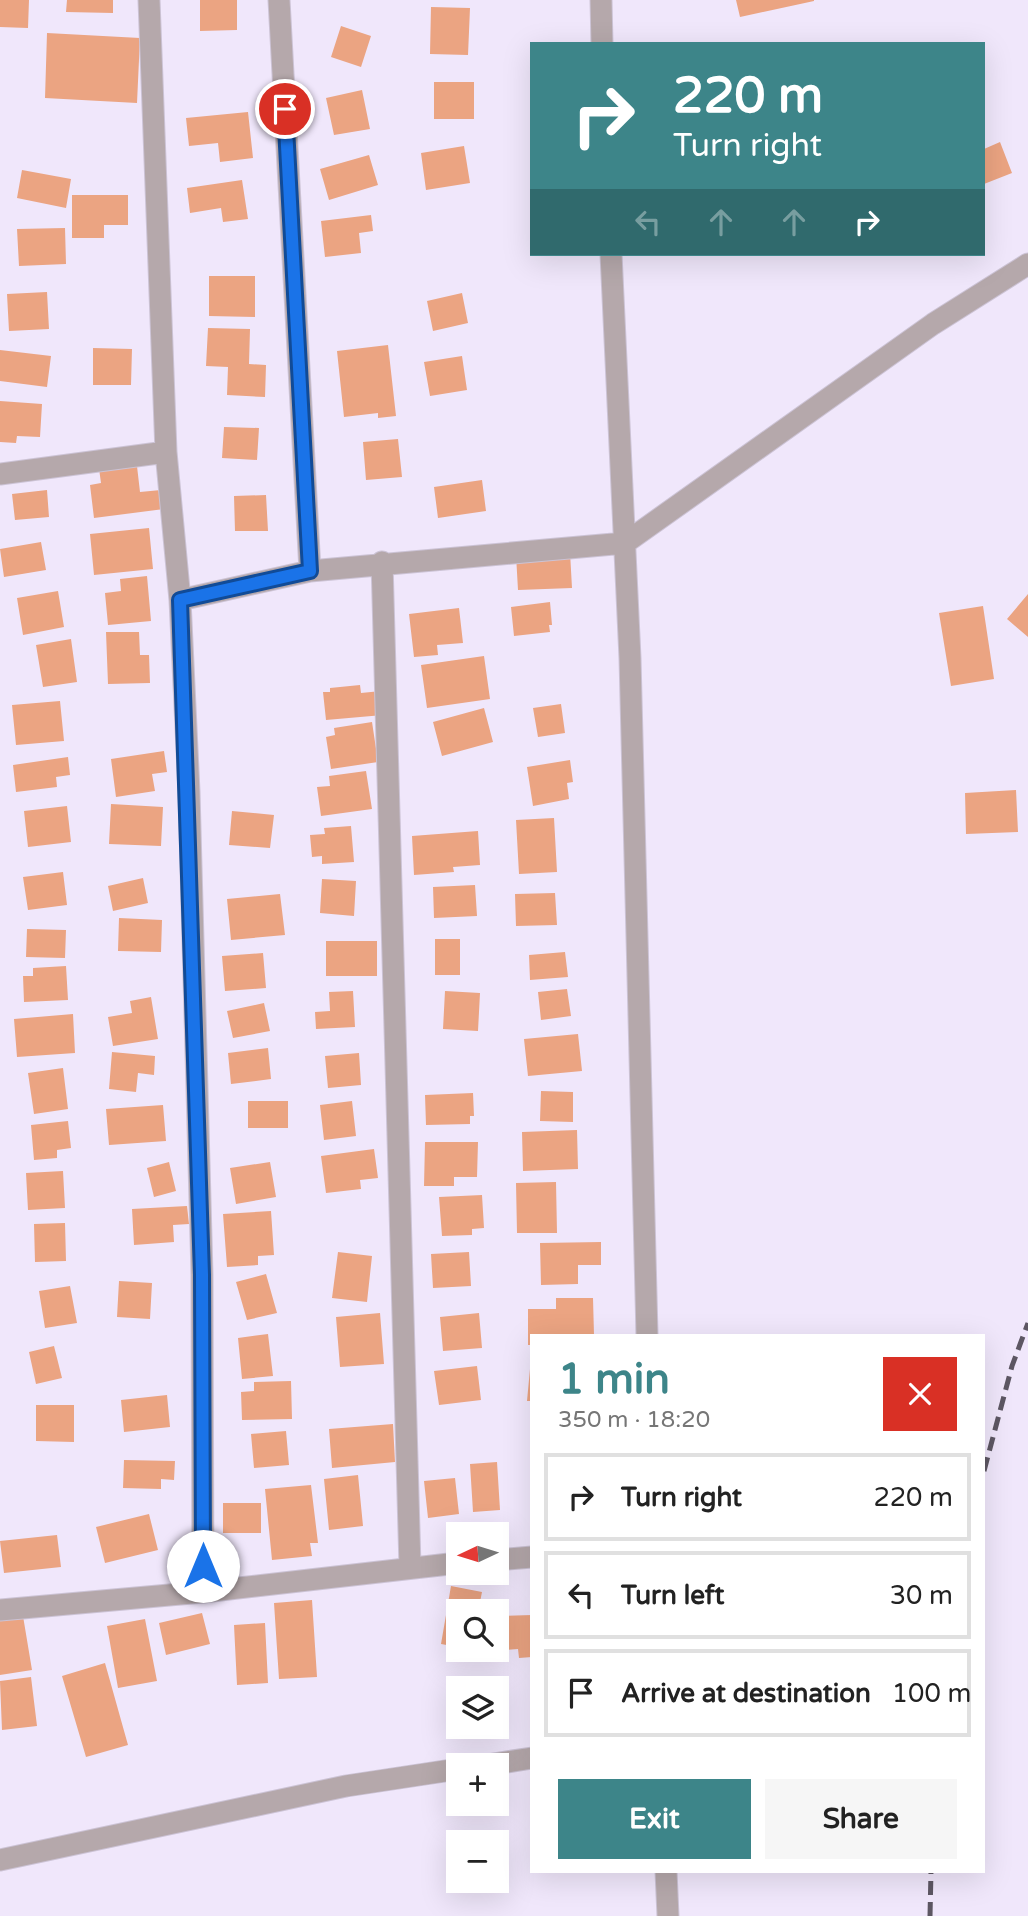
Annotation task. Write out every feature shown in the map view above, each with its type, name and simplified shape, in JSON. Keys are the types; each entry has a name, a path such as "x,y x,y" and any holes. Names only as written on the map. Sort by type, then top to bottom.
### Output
{"street":[{"path":"149,0 166,452 180,600 202,1275 203,1592"},
{"path":"278,0 310,571"},
{"path":"601,0 602,42"},
{"path":"611,256 625,543 647,1334"},
{"path":"180,600 310,571 382,562 625,543 933,324 1028,264"},
{"path":"0,474 166,452"},
{"path":"382,562 410,1567"},
{"path":"509,1559 530,1557"},
{"path":"0,1610 203,1592 446,1564"},
{"path":"509,1762 530,1758"},
{"path":"0,1860 346,1786 446,1771"},
{"path":"666,1873 668,1916"}],"building":[{"path":"0,0 29,0 28,28 0,27"},
{"path":"67,0 113,0 113,13 66,12"},
{"path":"200,0 237,0 237,30 200,31"},
{"path":"736,0 814,0 814,1 740,17"},
{"path":"431,7 470,8 468,55 430,54"},
{"path":"341,26 371,36 361,67 331,57"},
{"path":"47,33 140,38 137,103 45,98"},
{"path":"434,82 474,82 474,119 434,119"},
{"path":"362,90 370,129 334,135 326,98"},
{"path":"248,112 253,158 220,162 218,143 189,146 186,118"},
{"path":"1000,142 1012,173 985,184 985,149"},
{"path":"464,146 470,183 426,190 421,153"},
{"path":"369,155 378,185 329,200 320,169"},
{"path":"22,170 71,179 66,208 17,198"},
{"path":"242,180 248,219 223,222 221,208 190,213 187,188"},
{"path":"72,195 128,195 128,225 104,225 104,238 72,238"},
{"path":"371,215 373,231 359,233 361,253 325,257 321,221"},
{"path":"65,228 66,264 19,266 17,229"},
{"path":"209,276 255,276 255,317 209,316"},
{"path":"47,292 49,329 9,331 7,294"},
{"path":"462,293 468,323 433,331 427,301"},
{"path":"208,328 250,329 249,364 266,365 265,397 227,395 228,367 206,366"},
{"path":"388,345 396,416 378,418 378,413 344,417 337,351"},
{"path":"93,348 132,349 131,385 93,385"},
{"path":"0,350 51,356 47,387 0,381"},
{"path":"462,356 467,390 430,396 424,362"},
{"path":"0,401 42,404 40,437 17,436 16,443 0,442"},
{"path":"224,427 259,428 257,460 222,458"},
{"path":"398,439 402,477 366,480 363,442"},
{"path":"135,449 140,492 161,490 164,509 94,518 90,485 101,483 97,454"},
{"path":"482,480 486,511 438,518 434,487"},
{"path":"47,490 49,517 15,520 12,494"},
{"path":"266,495 268,531 235,531 234,496"},
{"path":"149,528 153,569 94,575 90,534"},
{"path":"41,542 46,570 4,577 0,549"},
{"path":"570,552 572,588 518,590 516,555"},
{"path":"147,576 151,621 108,625 105,593 121,591 120,579"},
{"path":"58,591 64,627 23,635 17,598"},
{"path":"1028,594 1028,637 1007,619"},
{"path":"550,602 550,632 514,636 511,607"},
{"path":"983,606 994,679 951,686 939,613"},
{"path":"459,608 463,643 437,645 438,655 414,657 409,614"},
{"path":"106,632 139,632 140,655 149,655 150,683 108,684"},
{"path":"71,639 77,682 43,687 36,645"},
{"path":"484,656 490,699 427,708 421,665"},
{"path":"360,685 361,693 381,691 383,715 326,720 323,692 330,692 330,688"},
{"path":"60,701 64,741 16,745 12,705"},
{"path":"561,704 565,733 538,737 533,708"},
{"path":"484,708 493,742 442,756 433,722"},
{"path":"372,722 378,762 331,769 326,737 335,735 334,728"},
{"path":"164,751 167,772 152,774 155,791 116,797 111,759"},
{"path":"68,757 70,775 56,777 57,787 16,792 13,765"},
{"path":"570,760 573,782 567,783 569,799 533,806 527,767"},
{"path":"366,771 372,809 321,816 317,787 330,786 329,776"},
{"path":"1016,790 1018,832 966,834 965,793"},
{"path":"111,804 163,807 161,846 109,844"},
{"path":"67,806 71,842 28,847 24,811"},
{"path":"232,811 274,815 270,848 229,845"},
{"path":"554,818 557,872 519,874 516,820"},
{"path":"351,826 354,862 322,864 322,856 312,857 310,835 325,834 324,828"},
{"path":"478,831 480,865 453,867 454,872 414,875 412,836"},
{"path":"63,872 67,905 28,910 23,877"},
{"path":"143,878 148,903 113,911 108,886"},
{"path":"322,879 356,881 354,916 320,913"},
{"path":"475,885 477,916 434,918 433,887"},
{"path":"555,893 557,925 516,926 515,894"},
{"path":"280,894 285,935 231,940 227,899"},
{"path":"119,918 162,920 161,952 118,951"},
{"path":"27,929 66,930 65,958 26,957"},
{"path":"435,939 460,939 460,975 435,975"},
{"path":"326,941 377,941 377,976 326,976"},
{"path":"565,952 568,977 530,980 529,955"},
{"path":"263,953 266,988 225,991 222,956"},
{"path":"66,966 68,1000 24,1002 23,976 33,976 33,968"},
{"path":"567,989 571,1016 541,1020 538,992"},
{"path":"353,991 355,1027 316,1029 315,1012 330,1011 329,992"},
{"path":"445,991 480,993 478,1031 443,1029"},
{"path":"151,997 158,1039 113,1046 108,1017 132,1013 130,1001"},
{"path":"264,1003 270,1031 233,1038 227,1011"},
{"path":"73,1014 75,1053 17,1057 14,1019"},
{"path":"578,1034 582,1071 528,1076 524,1039"},
{"path":"268,1048 271,1079 231,1084 228,1053"},
{"path":"112,1052 155,1056 154,1075 138,1073 136,1092 109,1089"},
{"path":"359,1053 361,1085 328,1088 325,1056"},
{"path":"63,1068 68,1109 34,1114 28,1073"},
{"path":"541,1091 573,1092 573,1122 540,1121"},
{"path":"473,1093 474,1116 470,1116 470,1124 426,1125 425,1095"},
{"path":"248,1101 288,1101 288,1128 248,1128"},
{"path":"352,1101 356,1136 324,1140 320,1105"},
{"path":"163,1105 166,1141 109,1145 106,1109"},
{"path":"68,1121 71,1148 57,1150 57,1158 34,1160 31,1125"},
{"path":"577,1130 578,1169 523,1171 522,1132"},
{"path":"425,1142 478,1142 477,1177 454,1177 454,1186 424,1186"},
{"path":"374,1149 378,1178 360,1180 361,1189 326,1193 321,1156"},
{"path":"169,1162 176,1191 154,1197 147,1168"},
{"path":"270,1162 276,1197 236,1204 230,1168"},
{"path":"63,1171 65,1208 28,1210 26,1173"},
{"path":"556,1182 557,1233 517,1233 516,1183"},
{"path":"482,1195 484,1228 472,1229 472,1235 442,1236 439,1197"},
{"path":"187,1206 189,1224 173,1225 174,1242 134,1245 132,1209"},
{"path":"271,1211 274,1255 258,1256 258,1265 227,1267 223,1214"},
{"path":"65,1223 66,1261 35,1262 34,1224"},
{"path":"601,1242 601,1265 578,1265 578,1284 541,1285 540,1243"},
{"path":"338,1252 372,1256 367,1302 332,1298"},
{"path":"469,1252 471,1286 433,1288 431,1254"},
{"path":"266,1274 277,1313 247,1320 236,1282"},
{"path":"119,1281 152,1283 150,1319 117,1317"},
{"path":"70,1286 77,1323 45,1328 39,1291"},
{"path":"556,1298 593,1298 594,1334 530,1334 528,1345 528,1309 556,1309"},
{"path":"380,1313 384,1364 340,1367 336,1317"},
{"path":"479,1313 482,1348 443,1351 440,1317"},
{"path":"268,1334 273,1376 242,1379 238,1338"},
{"path":"54,1346 62,1378 36,1384 29,1352"},
{"path":"477,1366 481,1400 439,1405 434,1371"},
{"path":"530,1369 530,1401 527,1401"},
{"path":"291,1381 292,1419 242,1420 241,1392 254,1391 254,1382"},
{"path":"167,1395 170,1427 124,1432 121,1400"},
{"path":"36,1405 74,1405 74,1442 36,1441"},
{"path":"393,1424 395,1462 332,1468 329,1429"},
{"path":"286,1431 289,1465 254,1468 251,1434"},
{"path":"124,1460 175,1461 174,1480 161,1479 161,1489 123,1488"},
{"path":"497,1462 500,1510 473,1512 470,1464"},
{"path":"358,1475 363,1526 329,1530 324,1479"},
{"path":"455,1478 459,1514 428,1518 424,1481"},
{"path":"311,1485 318,1543 310,1543 312,1556 272,1560 265,1489"},
{"path":"223,1503 261,1503 261,1533 223,1533"},
{"path":"149,1514 158,1550 105,1563 96,1527"},
{"path":"57,1535 61,1567 4,1573 0,1541"},
{"path":"451,1586 482,1592 481,1599 449,1599"},
{"path":"312,1600 317,1677 279,1679 274,1603"},
{"path":"202,1613 210,1644 166,1655 159,1623"},
{"path":"446,1615 446,1645 441,1644"},
{"path":"530,1615 530,1657 519,1658 518,1649 509,1650 509,1616"},
{"path":"23,1616 32,1670 0,1675 0,1620"},
{"path":"145,1619 157,1681 118,1688 107,1626"},
{"path":"265,1623 268,1683 237,1685 234,1625"},
{"path":"105,1663 128,1745 86,1757 62,1676"},
{"path":"31,1677 37,1726 2,1730 0,1681"}],"railway":[{"path":"985,1467 1012,1366 1028,1323"},
{"path":"930,1916 931,1873"}],"route":[{"path":"203,1566 202,1275 189,792 180,600 310,571 285,109"}]}
